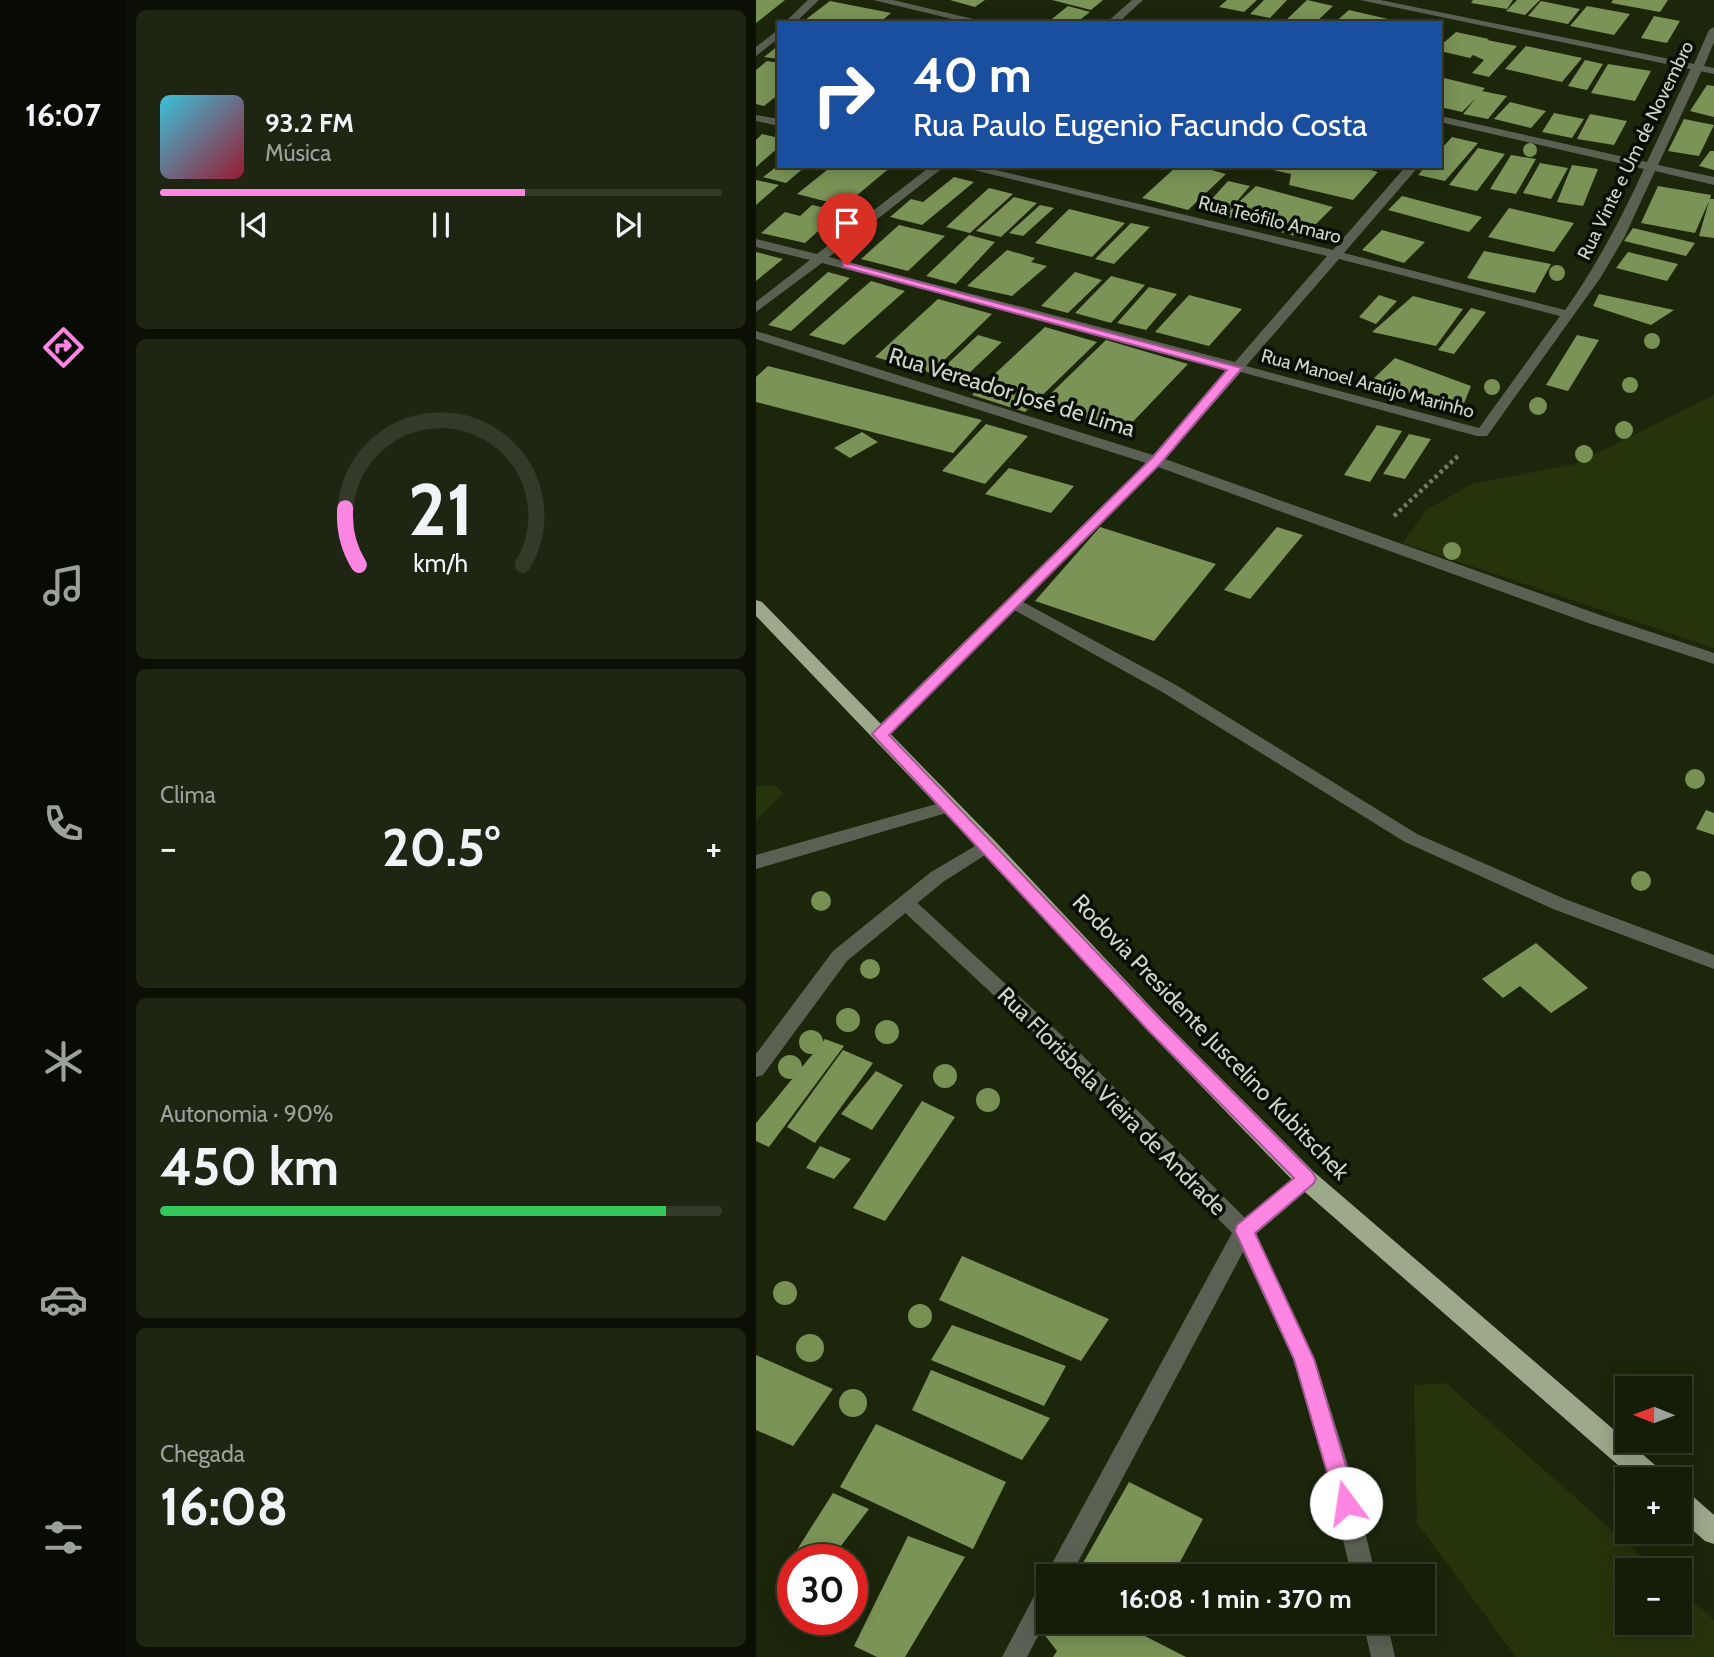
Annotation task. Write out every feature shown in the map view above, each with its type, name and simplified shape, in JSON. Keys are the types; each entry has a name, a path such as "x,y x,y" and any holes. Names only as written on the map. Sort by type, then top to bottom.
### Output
{"highway":[{"name":"Rodovia Presidente Juscelino Kubitschek","path":"756,606 947,807 987,845 1155,1025 1307,1179 1639,1467"},
{"path":"1692,1513 1714,1532"}],"street":[{"path":"791,21 814,0"},
{"path":"878,0 976,21"},
{"path":"1113,21 1138,0"},
{"path":"1365,0 1714,71"},
{"name":"Rua Vinte e Um de Novembro","path":"1482,433 1595,277 1619,236 1714,30"},
{"path":"756,53 777,34"},
{"path":"756,118 777,123"},
{"path":"1446,121 1714,181"},
{"path":"756,308 936,168"},
{"name":"Rua Teófilo Amaro","path":"971,168 1337,255 1566,314"},
{"path":"880,734 1156,461 1411,168"},
{"name":"Rua Manoel Araújo Marinho","path":"756,243 1482,433"},
{"name":"Rua Vereador José de Lima","path":"756,335 1156,461 1594,619 1714,659"},
{"path":"1013,603 1170,689 1411,838 1559,904 1714,962"},
{"path":"756,862 947,807"},
{"path":"756,1069 840,956 937,877 987,845"},
{"name":"Rua Florisbela Vieira de Andrade","path":"907,904 1062,1047 1244,1231 1064,1564"},
{"path":"1307,1179 1244,1231 1304,1359 1340,1478 1361,1564"},
{"path":"1014,1657 1036,1616"},
{"path":"1378,1634 1383,1657"}],"path":[{"path":"1371,539 1482,433"}],"green space":[{"path":"1714,395 1714,648 1403,543 1426,510 1472,484 1575,464"},
{"path":"756,786 777,786 783,794 756,820"},
{"path":"1446,1383 1615,1533 1615,1544 1628,1544 1643,1558 1615,1558 1615,1635 1692,1635 1692,1601 1714,1620 1714,1657 1516,1657 1417,1523 1414,1385"}],"building":[{"path":"756,0 785,0 756,23"},
{"path":"950,0 985,0 975,7"},
{"path":"1052,0 1103,0 1091,10"},
{"path":"1227,0 1257,0 1244,12 1219,7"},
{"path":"1264,0 1287,0 1270,18 1250,14"},
{"path":"1307,0 1333,6 1317,21 1285,21"},
{"path":"1473,0 1513,0 1507,9 1471,3"},
{"path":"1517,0 1540,0 1525,15 1506,11"},
{"path":"1613,0 1668,0 1660,12 1611,3"},
{"path":"830,1 891,13 881,21 804,21"},
{"path":"1541,1 1580,9 1568,24 1528,16"},
{"path":"1068,6 1090,12 1079,21 1049,21"},
{"path":"1587,6 1630,14 1614,35 1570,26"},
{"path":"1349,10 1388,19 1386,21 1336,21"},
{"path":"1654,16 1680,21 1667,43 1641,38"},
{"path":"1456,32 1517,46 1489,77 1472,73 1484,60 1473,55 1470,58 1442,51 1442,44"},
{"path":"1526,46 1582,58 1562,82 1505,69"},
{"path":"777,47 777,59 764,57"},
{"path":"1585,60 1603,64 1587,90 1568,86"},
{"path":"767,61 777,63 777,96 764,106 756,104 756,70"},
{"path":"1608,64 1651,71 1635,101 1591,93"},
{"path":"1442,77 1507,96 1488,119 1463,114 1476,98 1462,112 1442,107"},
{"path":"1707,85 1714,86 1714,117 1690,111"},
{"path":"1510,102 1546,111 1531,128 1494,119"},
{"path":"1554,113 1584,119 1572,138 1542,132"},
{"path":"1590,114 1627,121 1614,145 1577,139"},
{"path":"1684,119 1714,125 1699,156 1668,151"},
{"path":"762,134 777,138 777,149 756,167 756,140"},
{"path":"1452,137 1478,143 1445,181 1418,175 1424,168 1442,168 1442,148"},
{"path":"1478,148 1505,154 1477,191 1449,185"},
{"path":"1710,151 1714,151 1714,170 1699,166"},
{"path":"1511,155 1536,159 1516,194 1490,189"},
{"path":"1540,163 1568,168 1551,199 1523,193"},
{"path":"1572,165 1598,169 1583,206 1557,202"},
{"path":"777,166 804,168 786,183 763,177"},
{"path":"830,168 890,168 844,206 797,194"},
{"path":"1175,168 1204,168 1226,174 1188,210 1142,198"},
{"path":"1363,168 1378,172 1353,200 1289,185 1291,174 1269,169"},
{"path":"954,177 974,182 922,225 890,217 911,199 923,202"},
{"path":"756,180 779,185 756,205"},
{"path":"1228,181 1250,186 1226,214 1256,186 1333,207 1302,238 1202,210"},
{"path":"1658,186 1711,195 1710,199 1714,199 1714,238 1699,236 1709,201 1695,233 1641,223"},
{"path":"989,188 1013,194 970,233 946,227"},
{"path":"1402,196 1482,217 1469,232 1388,210"},
{"path":"1014,197 1037,203 1001,237 976,231"},
{"path":"812,205 840,211 805,243 761,233 785,212 800,216"},
{"path":"1040,205 1054,208 1023,236 1009,233"},
{"path":"1509,208 1574,223 1554,252 1488,237"},
{"path":"1069,209 1125,223 1092,257 1035,243"},
{"path":"1131,223 1150,227 1114,264 1095,259"},
{"path":"899,225 945,236 908,271 861,259"},
{"path":"1633,228 1695,243 1686,256 1624,241"},
{"path":"1382,230 1425,242 1404,263 1362,250"},
{"path":"969,235 995,242 956,284 926,276"},
{"path":"1007,250 1035,258 1031,262 1047,266 1012,296 967,286"},
{"path":"1484,251 1551,264 1535,293 1467,278"},
{"path":"756,252 783,259 756,281"},
{"path":"1628,252 1678,264 1667,281 1616,268"},
{"path":"828,272 850,278 791,331 768,325"},
{"path":"1075,272 1102,280 1068,313 1041,306"},
{"path":"1111,276 1145,285 1111,323 1075,313"},
{"path":"871,281 905,291 844,345 809,335"},
{"path":"1149,287 1177,294 1146,330 1117,323"},
{"path":"1599,294 1674,310 1651,325 1593,306"},
{"path":"1189,295 1242,309 1209,346 1155,332"},
{"path":"1379,295 1397,301 1376,324 1359,317"},
{"path":"1413,296 1463,309 1436,346 1372,332"},
{"path":"938,299 992,314 931,373 875,357"},
{"path":"1471,308 1486,312 1454,354 1438,350"},
{"path":"1045,327 1097,342 1025,412 972,395"},
{"path":"978,335 1002,342 966,376 942,369"},
{"path":"1577,335 1599,340 1568,391 1546,385"},
{"path":"1106,340 1188,364 1125,430 1040,404"},
{"path":"1395,358 1471,386 1460,413 1368,384"},
{"path":"768,366 982,420 953,453 756,402 756,377"},
{"path":"986,424 1028,436 985,484 942,471"},
{"path":"1377,425 1402,431 1370,482 1344,475"},
{"path":"862,432 878,442 850,458 834,448"},
{"path":"1409,434 1431,439 1405,479 1383,474"},
{"path":"1009,468 1074,486 1051,513 985,494"},
{"path":"1100,527 1216,564 1154,641 1035,601"},
{"path":"1277,527 1303,535 1250,599 1224,590"},
{"path":"1706,810 1714,813 1714,835 1696,829"},
{"path":"1536,943 1588,988 1551,1013 1520,986 1503,998 1482,979"},
{"path":"825,1039 844,1046 769,1147 756,1141 756,1123"},
{"path":"843,1050 873,1063 815,1143 787,1127"},
{"path":"876,1071 903,1085 872,1130 841,1114"},
{"path":"922,1101 955,1117 885,1221 853,1208"},
{"path":"820,1146 851,1159 834,1179 806,1168"},
{"path":"962,1256 1109,1319 1081,1361 939,1300"},
{"path":"952,1325 1066,1366 1044,1406 931,1360"},
{"path":"756,1355 833,1389 793,1446 756,1430"},
{"path":"931,1370 1050,1418 1022,1460 912,1410"},
{"path":"876,1424 1006,1482 973,1549 840,1487"},
{"path":"1129,1482 1203,1519 1179,1564 1082,1564"},
{"path":"833,1493 869,1509 842,1544 801,1544"},
{"path":"908,1536 965,1557 905,1657 877,1657 854,1646 859,1635 868,1635 868,1617"},
{"path":"1044,1634 1141,1634 1186,1657 1053,1657 1057,1651"}],"route":[{"path":"847,265 1236,368 1156,461 880,734 1155,1025 1307,1179 1244,1231 1304,1359 1346,1503"}]}
